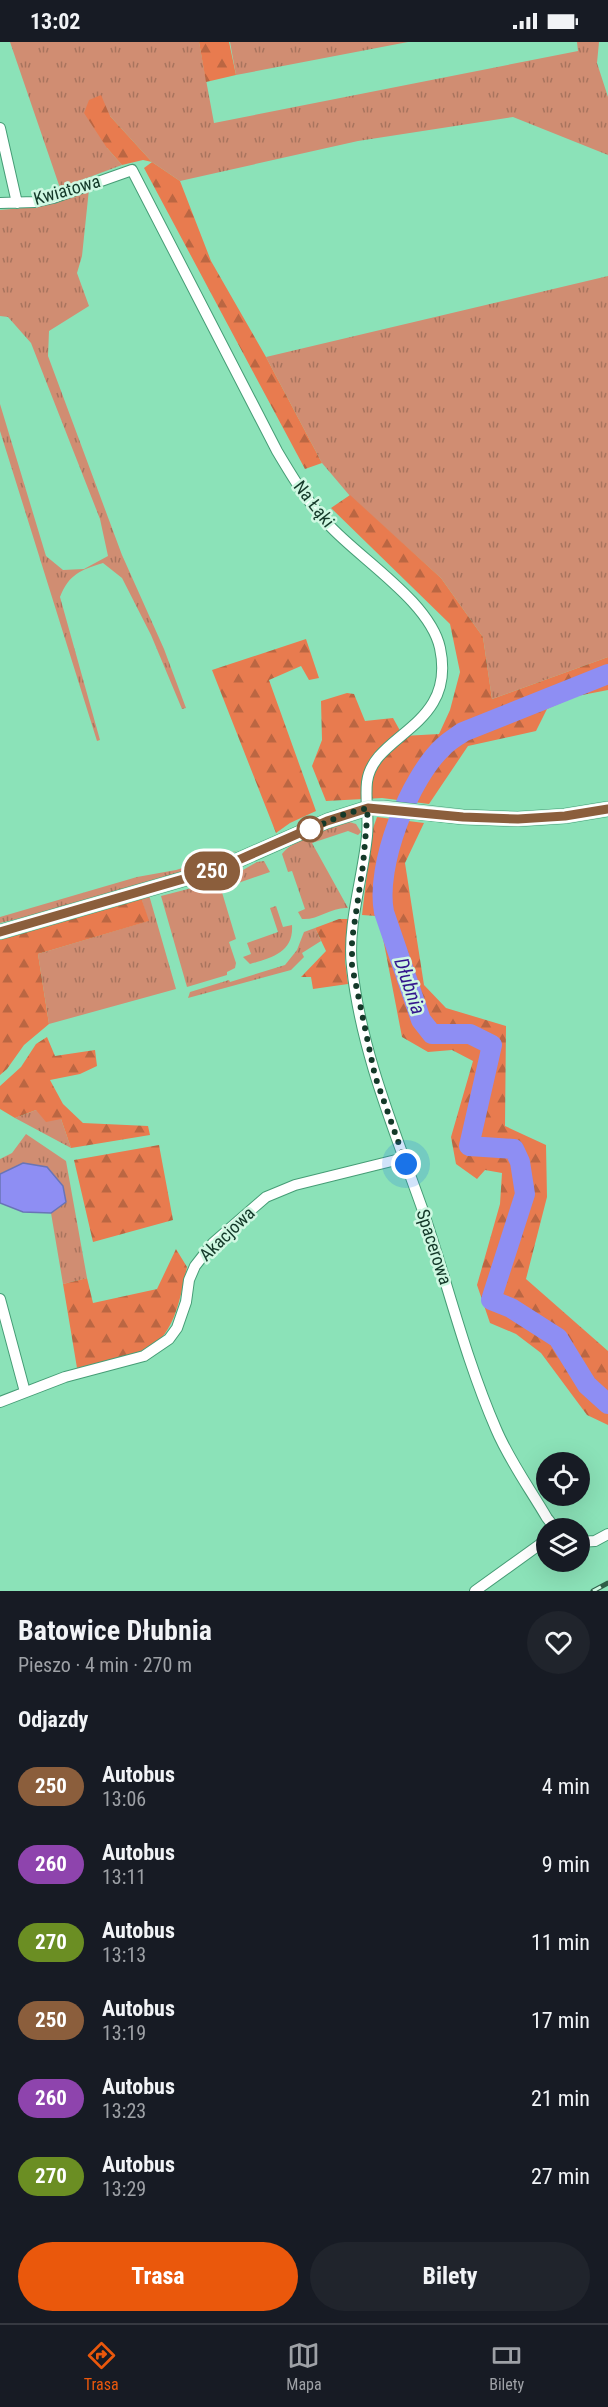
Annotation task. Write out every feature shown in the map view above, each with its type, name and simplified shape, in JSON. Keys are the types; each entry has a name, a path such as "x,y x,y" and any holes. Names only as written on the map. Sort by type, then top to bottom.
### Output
{"street":[{"path":"0,128 17,203"},
{"name":"Kwiatowa","path":"0,203 35,202 53,198 132,170"},
{"name":"Na Łąki","path":"132,170 297,485 328,525 421,611 438,639 442,666 436,695 421,720 374,763 367,782 376,808"},
{"path":"0,932 218,869 327,821 376,808 518,819 565,816 608,809"},
{"name":"Spacerowa","path":"376,808 363,865 352,940 352,966 375,1076 471,1363 497,1432 547,1518"},
{"name":"Akacjowa","path":"0,1402 65,1377 144,1356 169,1339 177,1328 186,1302 189,1280 195,1266 213,1243 266,1197 314,1180 404,1158"},
{"path":"0,1299 25,1392"},
{"path":"590,1541 608,1534"},
{"path":"475,1591 536,1547"}],"green space":[{"path":"10,42 199,42 214,123 578,51 577,42 599,42 597,63 608,97 608,155 513,117 358,141 180,181 152,162 110,116 107,148 122,165 60,188"},
{"path":"199,42 229,42 236,75 206,82"},
{"path":"230,42 408,42 236,75"},
{"path":"101,95 110,116 152,162 143,160 122,165 107,148 84,113 89,100"},
{"path":"152,162 180,181 211,261 266,357 322,463 305,469 144,168"},
{"path":"89,189 82,256 77,273 89,306 49,331 48,356 122,555 164,649 186,708 182,709 151,635 122,578 103,563 88,568 67,583 60,597 100,740 97,741 0,431 0,404 46,556 63,570 84,569 108,556 100,519 31,343 8,317 0,316 0,210 35,207"},
{"path":"608,276 608,657 492,699 483,637 441,578 350,496 322,463 266,357"},
{"path":"350,495 441,578 483,637 492,699 608,657 608,690 577,696 547,709 536,731 468,746 429,804 382,798 326,801 312,766 322,740 321,701 347,693 354,694 365,721 393,718 403,736 439,734 450,710 460,672 450,624 331,508"},
{"path":"306,639 319,678 309,680 301,666 269,680 316,811 290,823 276,833 212,670"},
{"path":"377,817 424,823 405,863 424,985 446,1008 506,1026 505,1126 546,1145 547,1197 526,1279 608,1351 608,1425 587,1415 541,1353 516,1334 490,1323 477,1285 500,1204 502,1173 485,1170 477,1179 456,1164 451,1137 473,1061 452,1050 428,1052 402,1037 382,933 376,916 362,915 372,831"},
{"path":"346,821 356,824 361,832 358,835 348,831 312,843 348,908 336,909 314,918 302,919 298,912 305,909 292,871 288,872 282,854 302,839"},
{"path":"239,850 210,862 121,891 0,923 0,917 137,877 176,870"},
{"path":"264,861 270,872 221,889 236,939 229,942 236,963 235,968 227,972 227,975 187,987 161,896 215,882 217,885 257,862"},
{"path":"149,895 176,989 49,1024 38,954 148,921 141,897"},
{"path":"141,897 149,921 38,954 49,1024 24,1045 0,1075 0,936"},
{"path":"276,906 283,927 292,925 289,942 285,948 273,956 250,964 243,957 251,954 247,943 278,932 270,908"},
{"path":"339,919 349,919 345,961 348,984 313,989 311,977 301,977 326,951 315,928"},
{"path":"315,928 321,941 302,953 304,957 291,970 188,998 190,992 285,965 297,950 304,932"},
{"path":"47,1037 55,1056 95,1050 97,1066 80,1074 50,1080 63,1104 83,1123 148,1126 150,1135 71,1148 61,1119 46,1122 36,1110 15,1118 0,1109 0,1086 21,1067 36,1044"},
{"path":"36,1110 61,1119 71,1148 15,1118"},
{"path":"26,1134 66,1161 87,1278 63,1284 51,1213 66,1202 63,1186 0,1174 0,1159 12,1153"},
{"path":"159,1145 173,1220 93,1242 74,1160"},
{"path":"176,1249 187,1267 174,1316 162,1338 152,1347 134,1356 77,1368 63,1284 87,1278 93,1303 157,1289"}],"shaded area":[{"path":"23,1163 47,1167 63,1186 66,1202 51,1213 23,1212 0,1203 0,1174"}],"waterway":[{"name":"Dłubnia","path":"608,674 463,732 444,746 431,760 407,800 390,848 383,893 384,912 421,1020 432,1034 470,1034 492,1045 469,1146 514,1149 520,1162 525,1194 491,1300 511,1308 558,1338 587,1385 608,1404"}],"railway":[{"path":"593,1591 608,1583"}],"bus line":[{"name":"250","path":"0,932 218,869 327,821 368,808 463,817 518,819 565,816 608,809"}],"route":[{"path":"310,829 302,833 345,814 368,808 367,834 352,940 352,966 367,1048 379,1090 406,1164"}]}
